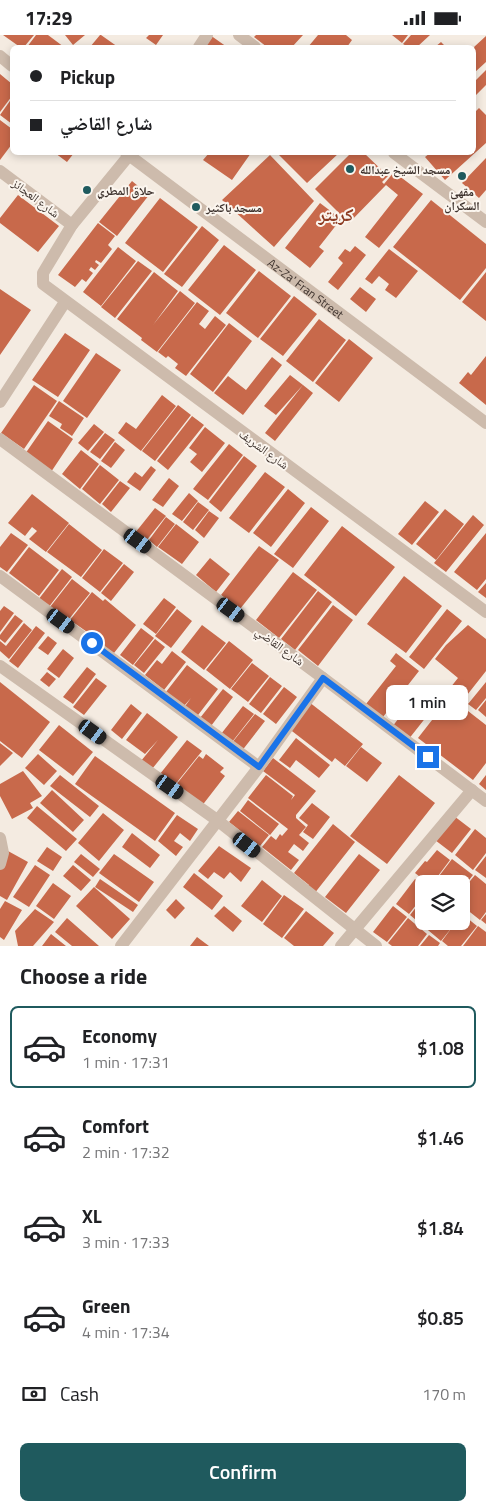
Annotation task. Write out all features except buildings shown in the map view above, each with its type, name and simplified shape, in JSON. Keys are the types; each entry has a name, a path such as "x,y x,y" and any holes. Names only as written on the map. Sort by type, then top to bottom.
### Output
{"street":[{"path":"239,35 252,45"},
{"path":"0,56 10,64"},
{"path":"72,225 126,155"},
{"name":"Az-Za' Fran Street","path":"131,155 486,423"},
{"path":"397,155 486,222"},
{"name":"شارع العجائز","path":"0,171 72,225"},
{"name":"شارع الشريف","path":"72,225 43,273 43,284 486,612"},
{"path":"0,402 65,302"},
{"name":"شارع القاضي","path":"0,439 486,801"},
{"path":"0,576 259,767"},
{"path":"0,666 217,820 376,946"},
{"path":"121,946 259,767 323,678"},
{"path":"341,946 472,791"},
{"path":"0,838 3,853 0,864"}],"place":[{"name":"مسجد الشيخ عبدالله","path":"350,169"},
{"name":"مقهئ السكران","path":"462,176"},
{"name":"حلاق المطري","path":"87,190"},
{"name":"مسجد باكثير","path":"196,207"}],"district":[{"name":"كريتر","path":"336,214"}],"route":[{"path":"92,643 259,767 323,678 428,757"}]}
